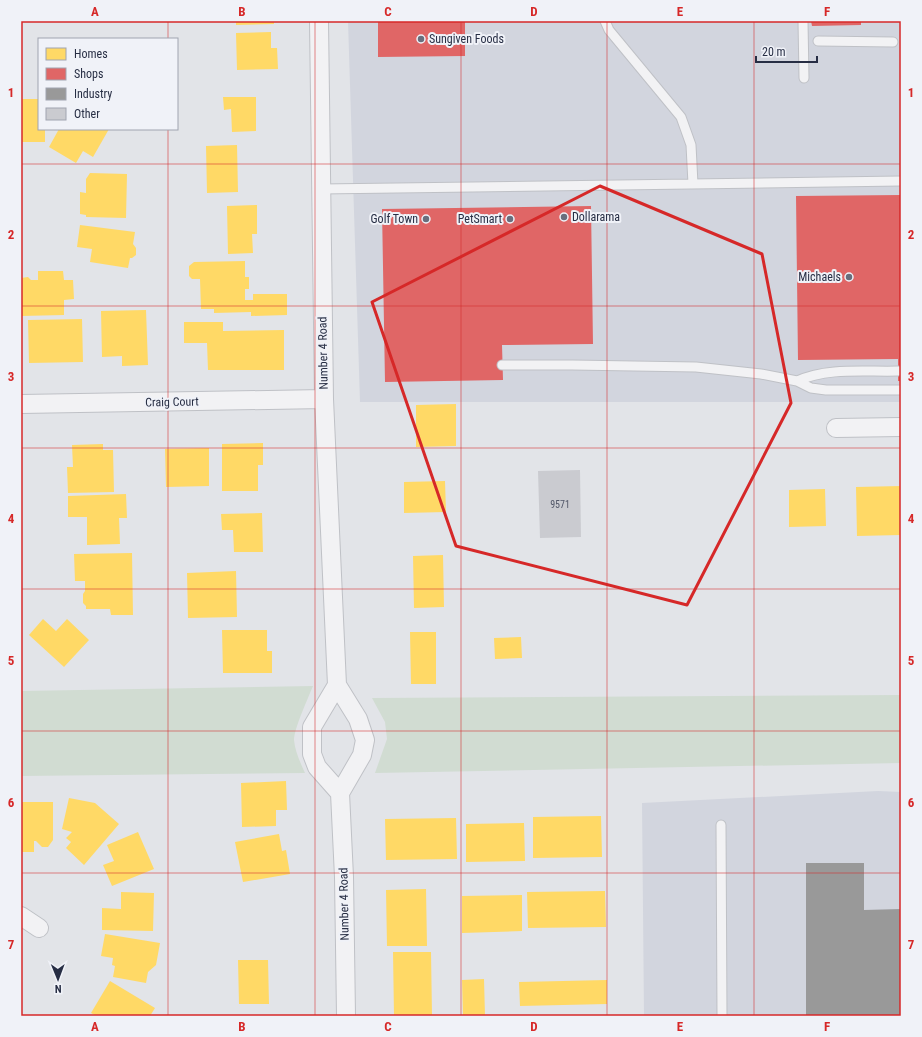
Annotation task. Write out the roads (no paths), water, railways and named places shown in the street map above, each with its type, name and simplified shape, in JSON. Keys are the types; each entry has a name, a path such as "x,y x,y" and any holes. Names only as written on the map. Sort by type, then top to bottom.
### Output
{"street":[{"name":"Number 4 Road","path":"319,21 324,399 337,685 358,719 365,740 362,755 340,793 344,877 346,1016"},
{"name":"Craig Court","path":"21,404 324,399"},
{"path":"836,428 901,427"},
{"path":"337,685 312,727 312,754 317,767 340,793"},
{"path":"21,916 39,928"}],"lane":[{"path":"605,21 609,30 681,117 691,145 693,184"},
{"path":"803,21 804,78"},
{"path":"818,41 893,42"},
{"path":"321,189 901,182"},
{"path":"502,365 696,367 761,374 797,381 811,388 826,390 901,390"},
{"path":"797,381 808,376 828,372 898,371"},
{"path":"721,825 722,1016"}],"place":[{"name":"Sungiven Foods","path":"421,39"},
{"name":"Dollarama","path":"564,217"},
{"name":"Golf Town","path":"426,219"},
{"name":"PetSmart","path":"510,219"},
{"name":"Michaels","path":"849,277"}]}
